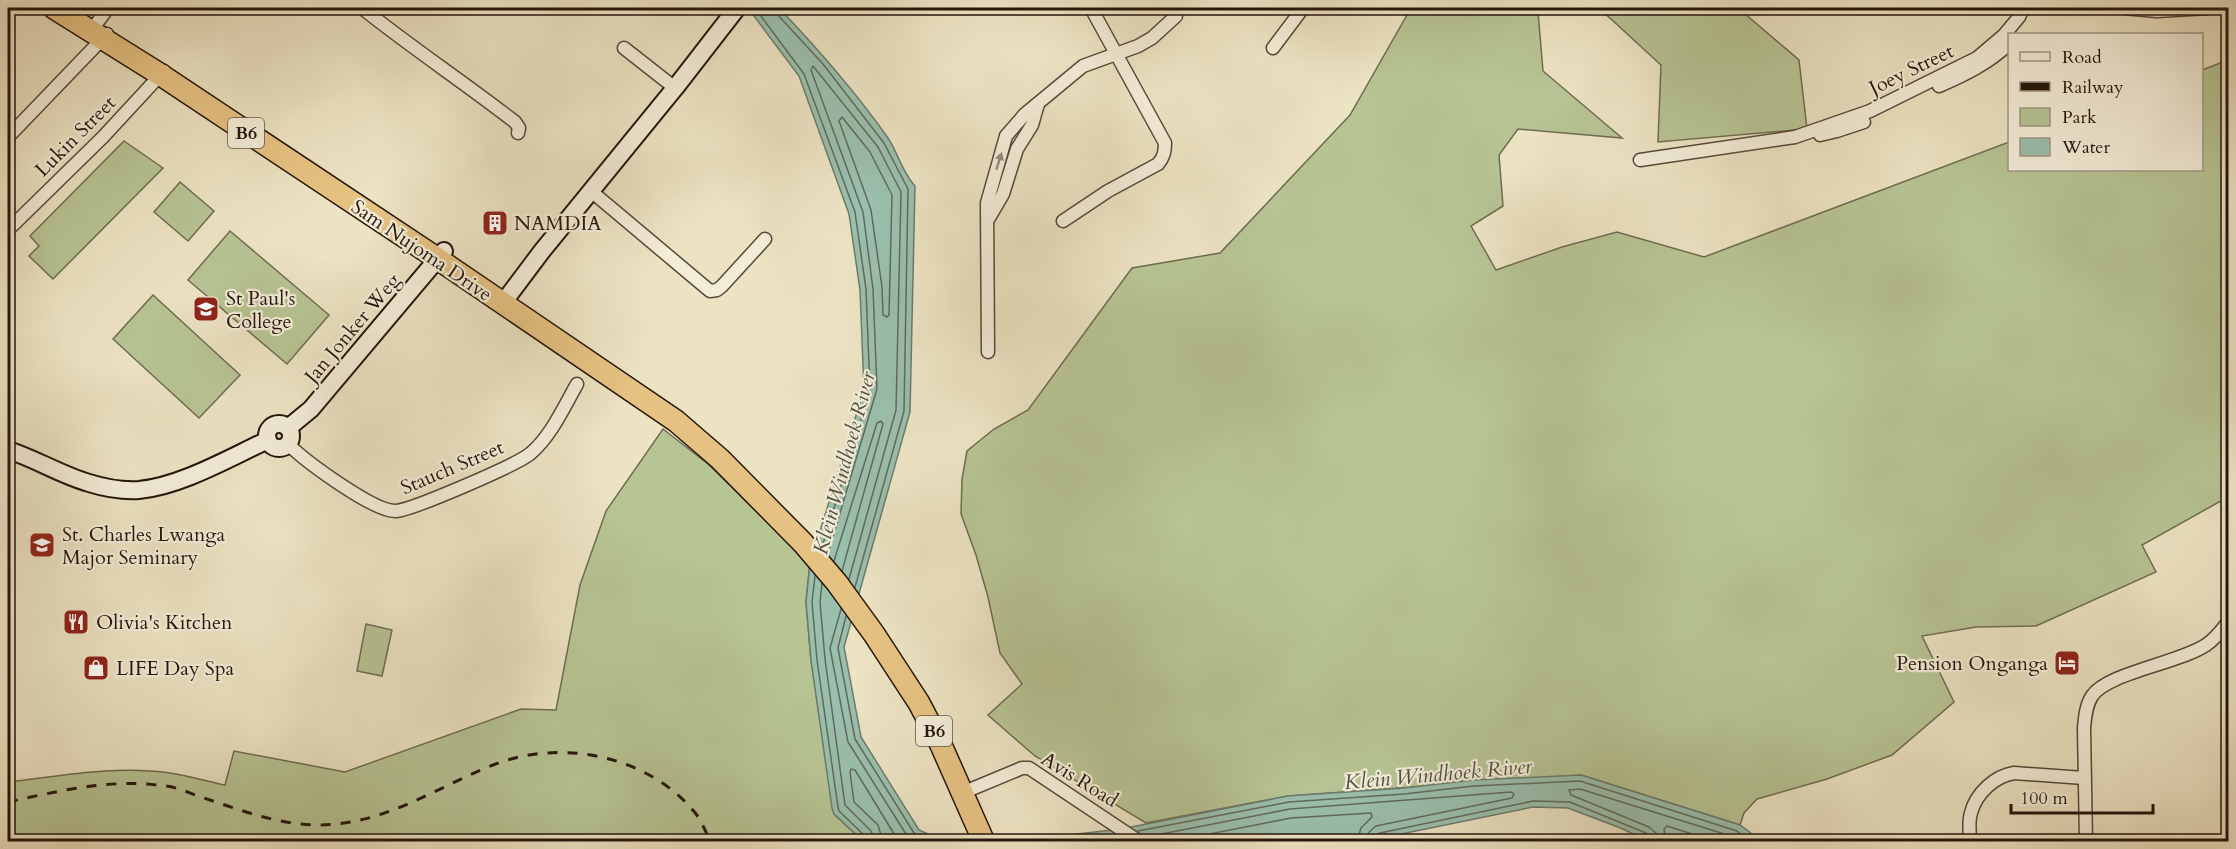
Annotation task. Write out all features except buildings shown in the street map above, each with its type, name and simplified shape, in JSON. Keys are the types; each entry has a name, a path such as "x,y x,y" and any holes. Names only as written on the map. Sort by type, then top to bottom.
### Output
{"highway":[{"name":"Sam Nujoma Drive","path":"54,8 102,26"},
{"name":"Sam Nujoma Drive","path":"75,8 164,72 506,299 634,378 730,457 757,486 775,513 837,583 874,634 919,703 941,745 983,838"}],"main road":[{"path":"506,299 736,10"},
{"name":"Jan Jonker Weg","path":"288,436 441,255"},
{"path":"8,450 43,462 87,482 107,488 137,490 173,481 268,440 277,448 288,436"}],"street":[{"path":"362,8 403,41 515,122 519,128 518,133"},
{"path":"1064,221 1108,191 1158,164 1163,159 1165,143 1091,8"},
{"path":"1273,48 1303,8"},
{"name":"Joey Street","path":"1640,160 1795,137 1870,111 1977,58 2004,35 2024,8"},
{"path":"2016,33 2030,8"},
{"path":"2123,8 2157,11 2209,8"},
{"path":"988,352 987,203 1006,136 1018,121 1083,66 1138,46 1152,38 1176,16"},
{"path":"8,137 102,26"},
{"name":"Joey Street","path":"1795,137 1806,138 1866,121 1981,66 2008,45"},
{"path":"624,48 675,88"},
{"name":"Lukin Street","path":"8,230 96,145 164,72"},
{"path":"988,218 1007,186 1017,148 1032,125 1038,104"},
{"path":"992,181 1002,188 1005,189 1007,186"},
{"path":"591,191 710,291 722,286 765,239"},
{"name":"Stauch Street","path":"288,436 299,455 348,488 383,508 396,511 418,505 530,454 548,433 577,384"},
{"path":"2086,842 2085,717 2090,698 2106,684 2198,649 2213,639 2229,622"},
{"name":"Avis Road","path":"962,793 1022,768 1029,768 1140,842"},
{"path":"1970,842 1970,819 1973,807 1986,788 2003,775 2014,773 2084,778"}],"green space":[{"path":"1411,8 1540,8 1538,12 1543,71 1622,138 1518,129 1499,155 1503,206 1471,226 1496,270 1562,247 1617,232 1704,257 2008,142 2008,171 2203,171 2203,70 2228,60 2228,497 2142,545 2156,572 2036,626 1976,627 1922,636 1954,702 1892,755 1827,779 1757,799 1744,813 1740,825 1581,775 1288,796 1146,823 1035,756 988,715 1022,684 1000,653 988,597 961,514 962,479 967,451 994,429 1028,410 1132,268 1220,253 1350,115"},
{"path":"1599,8 1738,8 1799,60 1807,129 1658,142 1661,65"},
{"path":"124,141 163,168 53,279 29,256 39,246 30,236"},
{"path":"180,182 214,211 188,241 154,212"},
{"path":"230,231 329,315 287,364 188,280"},
{"path":"153,295 240,375 199,418 113,339"},
{"path":"663,429 708,464 810,563 806,602 811,660 834,814 863,841 8,841 8,782 89,772 129,770 170,773 225,785 234,751 345,772 521,709 556,710 580,585 606,511"},
{"path":"366,624 392,630 382,676 357,671"}],"water":[{"name":"Klein Windhoek River","path":"748,8 779,8 794,23 863,104 888,138 915,186 910,412 844,647 861,737 919,830 943,841 863,841 834,814 832,808 811,660 806,602 810,563 864,390 860,290 849,214 799,76"},
{"path":"1581,775 1740,825 1761,841 1649,841 1568,808 1533,807 1367,841 1007,842 1121,829 1288,796 1404,788 1473,780"}],"railway":[{"path":"8,802 85,787 145,784 175,788 274,820 318,825 342,823 387,812 471,774 519,757 546,753 574,753 602,757 629,765 654,778 677,794 696,814 711,842"}],"place":[{"name":"NAMDIA","path":"495,223"},
{"name":"St Paul's College","path":"206,309"},
{"name":"St. Charles Lwanga Major Seminary","path":"42,545"},
{"name":"Olivia's Kitchen","path":"76,622"},
{"name":"Pension Onganga","path":"2067,663"},
{"name":"LIFE Day Spa","path":"96,668"}]}
